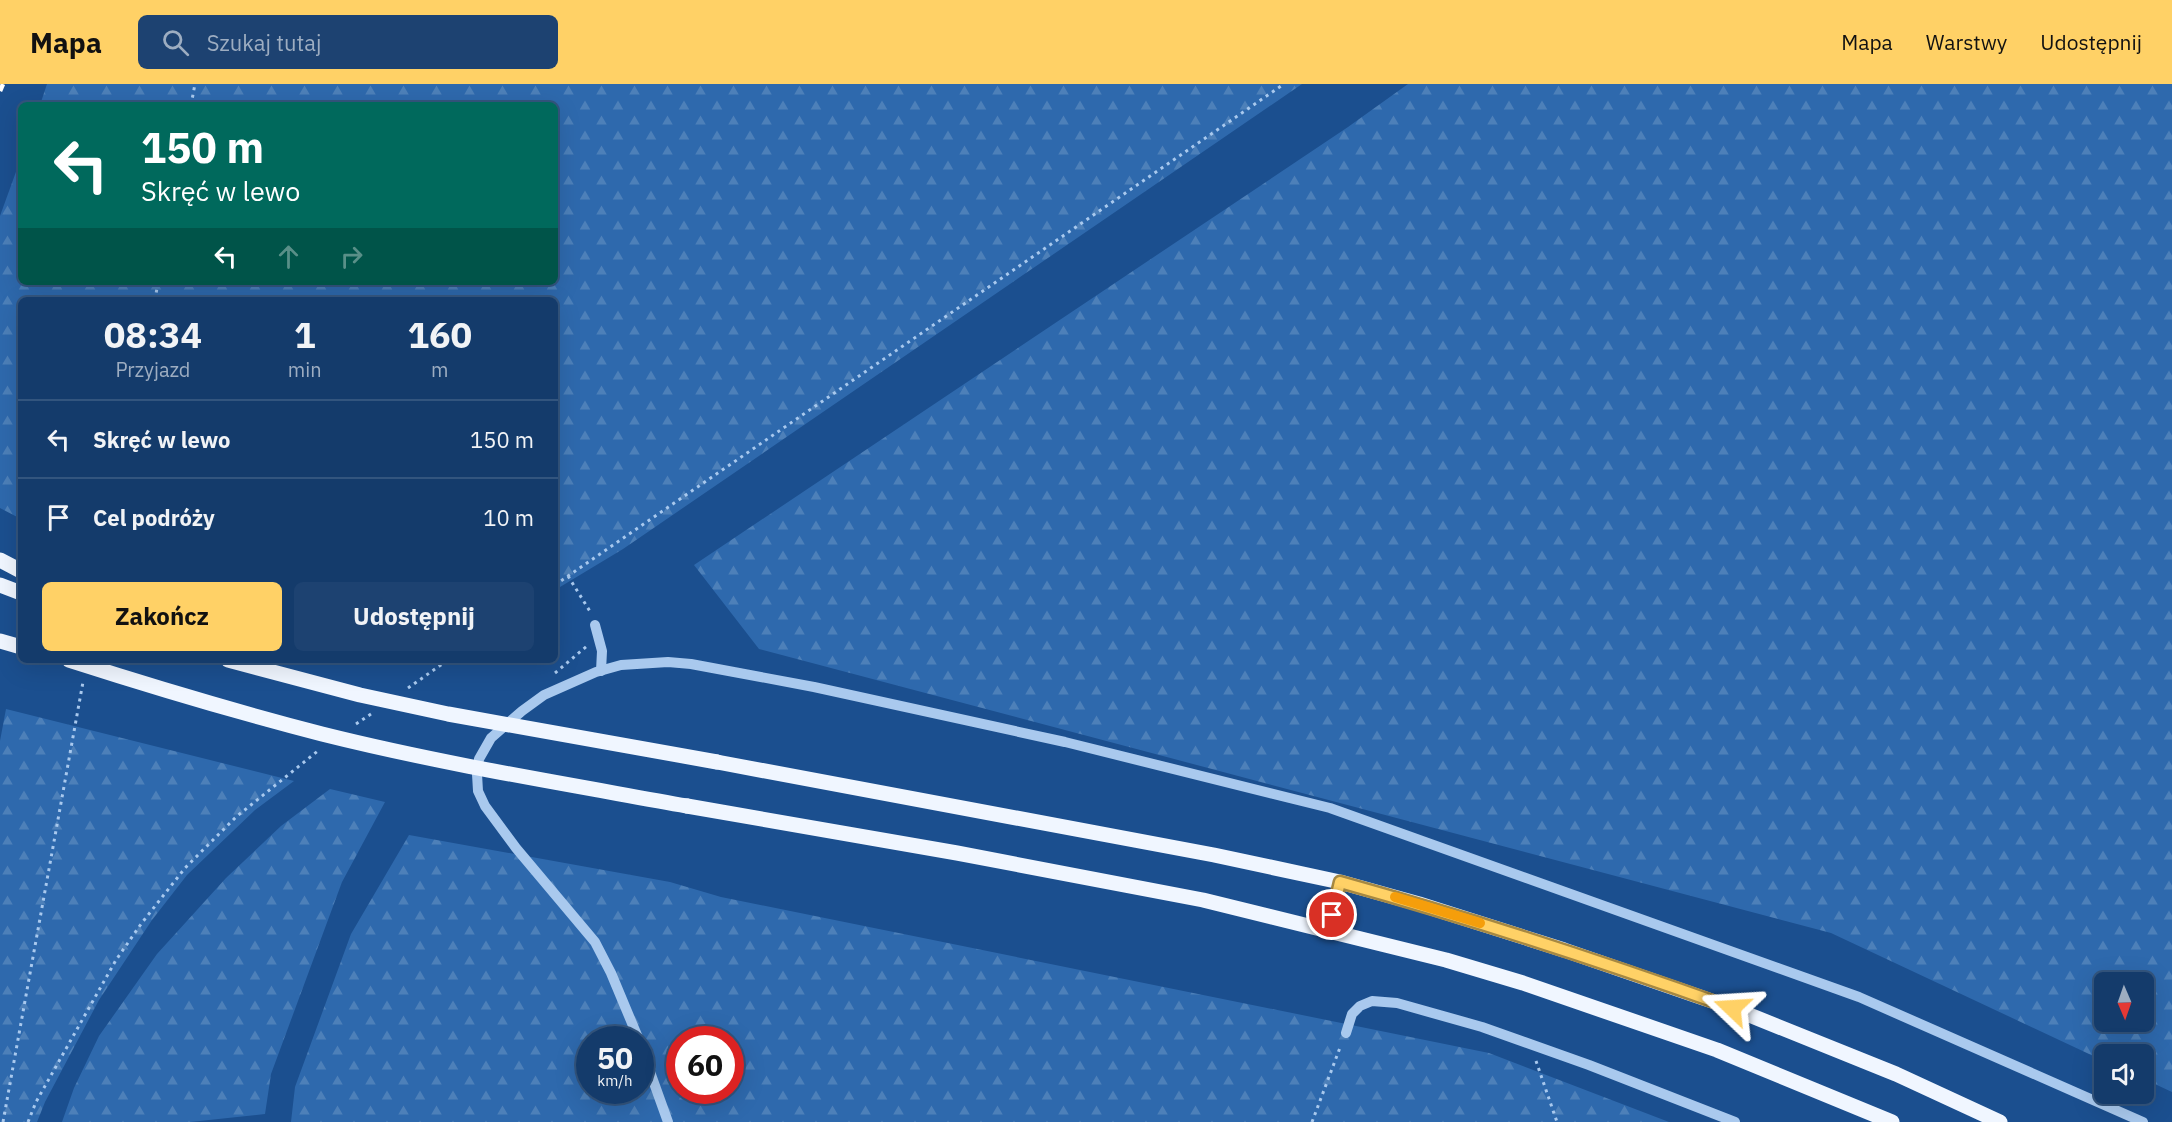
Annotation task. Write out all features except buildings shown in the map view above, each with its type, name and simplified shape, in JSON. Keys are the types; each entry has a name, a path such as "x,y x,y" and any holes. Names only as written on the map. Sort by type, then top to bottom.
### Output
{"main road":[{"path":"0,560 18,569"},
{"path":"0,585 18,592"},
{"path":"0,641 18,645"},
{"path":"79,663 180,695 324,734 438,759 1203,900 1446,960 1717,1050 1893,1122"},
{"path":"240,663 448,714 1136,839 1340,882 1419,904 1564,950 1732,1008 1896,1074 2000,1122"}],"lane":[{"path":"595,625 602,651 601,670"},
{"path":"0,633 18,640"},
{"path":"633,1026 612,973 595,942 516,848 491,814 478,791 477,774 479,759 491,738 544,695 601,670 668,662 802,685 1065,742 1330,808 1859,997 2143,1122"},
{"path":"1328,931 1340,882"},
{"path":"1346,1032 1352,1014 1360,1006 1372,1001 1397,1003 1482,1027 1634,1082 1734,1122"},
{"path":"654,1083 668,1122"}],"path":[{"path":"192,102 195,84"},
{"path":"558,583 1284,84"},
{"path":"568,576 595,625"},
{"path":"406,690 444,663"},
{"path":"3,1122 85,672"},
{"path":"351,728 378,709"},
{"path":"28,1122 36,1102 116,960 141,924 185,868 236,817 323,746"},
{"path":"1312,1122 1346,1032"},
{"path":"1529,1045 1543,1078 1557,1122"}],"green space":[{"path":"47,84 1302,84 623,549 558,588 558,297 18,297 18,517 0,508 0,216 18,166 18,285 558,285 558,102 41,102"},
{"path":"1408,84 2172,84 2172,1092 2154,1084 2154,1044 2094,1044 2094,1056 1831,933 759,649 694,565 1348,127"},
{"path":"6,709 294,781 255,810 187,875 152,920 99,1000 45,1102 37,1122 0,1122 0,741"},
{"path":"330,789 385,802 342,882 271,1074 265,1114 190,1122 62,1122 74,1088 99,1036 157,954 226,878 281,826"},
{"path":"409,835 670,882 721,897 1489,1053 1669,1122 291,1122 295,1087 351,934"}],"railway":[{"path":"0,91 3,84"}],"slow traffic":[{"path":"1395,897 1480,923"}],"route":[{"path":"1332,915 1340,882 1419,904 1564,950 1732,1008"}]}
